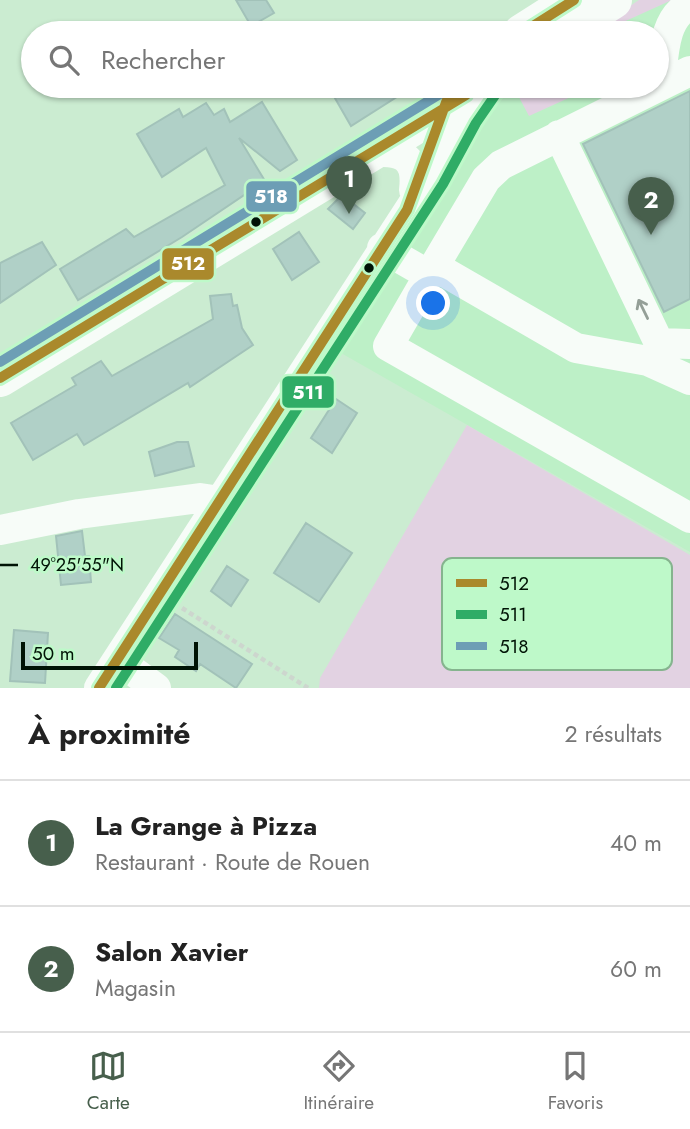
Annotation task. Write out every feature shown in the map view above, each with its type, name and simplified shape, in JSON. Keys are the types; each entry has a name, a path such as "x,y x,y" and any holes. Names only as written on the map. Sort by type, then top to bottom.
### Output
{"main road":[{"path":"541,21 574,0"},
{"path":"580,21 612,0"},
{"path":"63,338 214,232 437,98"},
{"path":"0,378 369,153 439,98"}],"street":[{"path":"672,29 679,10 690,5"},
{"path":"669,82 690,71"},
{"path":"411,199 443,98"},
{"path":"99,688 411,199 431,176 475,98"},
{"path":"616,98 559,135 493,171 388,346 690,518"},
{"path":"559,135 659,343 690,344"},
{"path":"369,153 388,152 406,158 414,168 411,199"},
{"path":"382,248 432,271 576,348 648,361 690,380"},
{"path":"0,530 79,514 160,503 200,498 220,501"},
{"path":"118,660 156,688"}],"path":[{"path":"160,594 309,688"}],"shaded area":[{"path":"639,0 672,0 626,21 608,21"},
{"path":"661,0 690,0 690,552 341,353 475,132 503,98 669,98 669,21 625,21"},
{"path":"519,98 569,98 529,116"},
{"path":"467,425 690,555 690,688 319,688 320,678"}],"building":[{"path":"236,0 266,0 274,13 260,21 248,21"},
{"path":"690,91 690,299 664,312 583,144"},
{"path":"335,98 395,98 351,126"},
{"path":"262,102 297,160 280,171 239,138 265,181 182,237 78,300 60,269 126,229 134,237 225,185 206,148 162,177 137,134 179,109 183,117 206,103 214,115 224,109 230,122"},
{"path":"342,195 365,213 353,229 328,209"},
{"path":"299,232 319,262 292,280 273,249"},
{"path":"42,242 56,265 0,303 0,263"},
{"path":"231,294 233,306 237,305 242,328 253,345 190,387 188,383 84,445 77,434 33,460 11,423 76,385 72,378 101,361 112,376 213,319 210,296"},
{"path":"336,399 357,413 332,453 311,438"},
{"path":"177,442 188,442 194,466 155,476 149,452"},
{"path":"306,523 352,553 319,602 274,573"},
{"path":"82,531 85,556 89,556 91,582 61,585 56,536"},
{"path":"227,566 248,580 231,606 211,591"},
{"path":"175,614 252,664 236,688 200,664 196,671 175,657 179,650 159,638"},
{"path":"14,630 48,633 45,683 10,681"}],"transit line":[{"name":"512","path":"541,21 574,0"},
{"name":"518","path":"0,362 433,98"},
{"name":"512","path":"99,688 407,210 448,98"},
{"name":"512","path":"0,378 461,98"},
{"name":"511","path":"116,688 443,184 476,123 493,98"}],"place":[{"name":"La Grange à Pizza","path":"349,214"},
{"name":"Salon Xavier","path":"651,235"}]}
